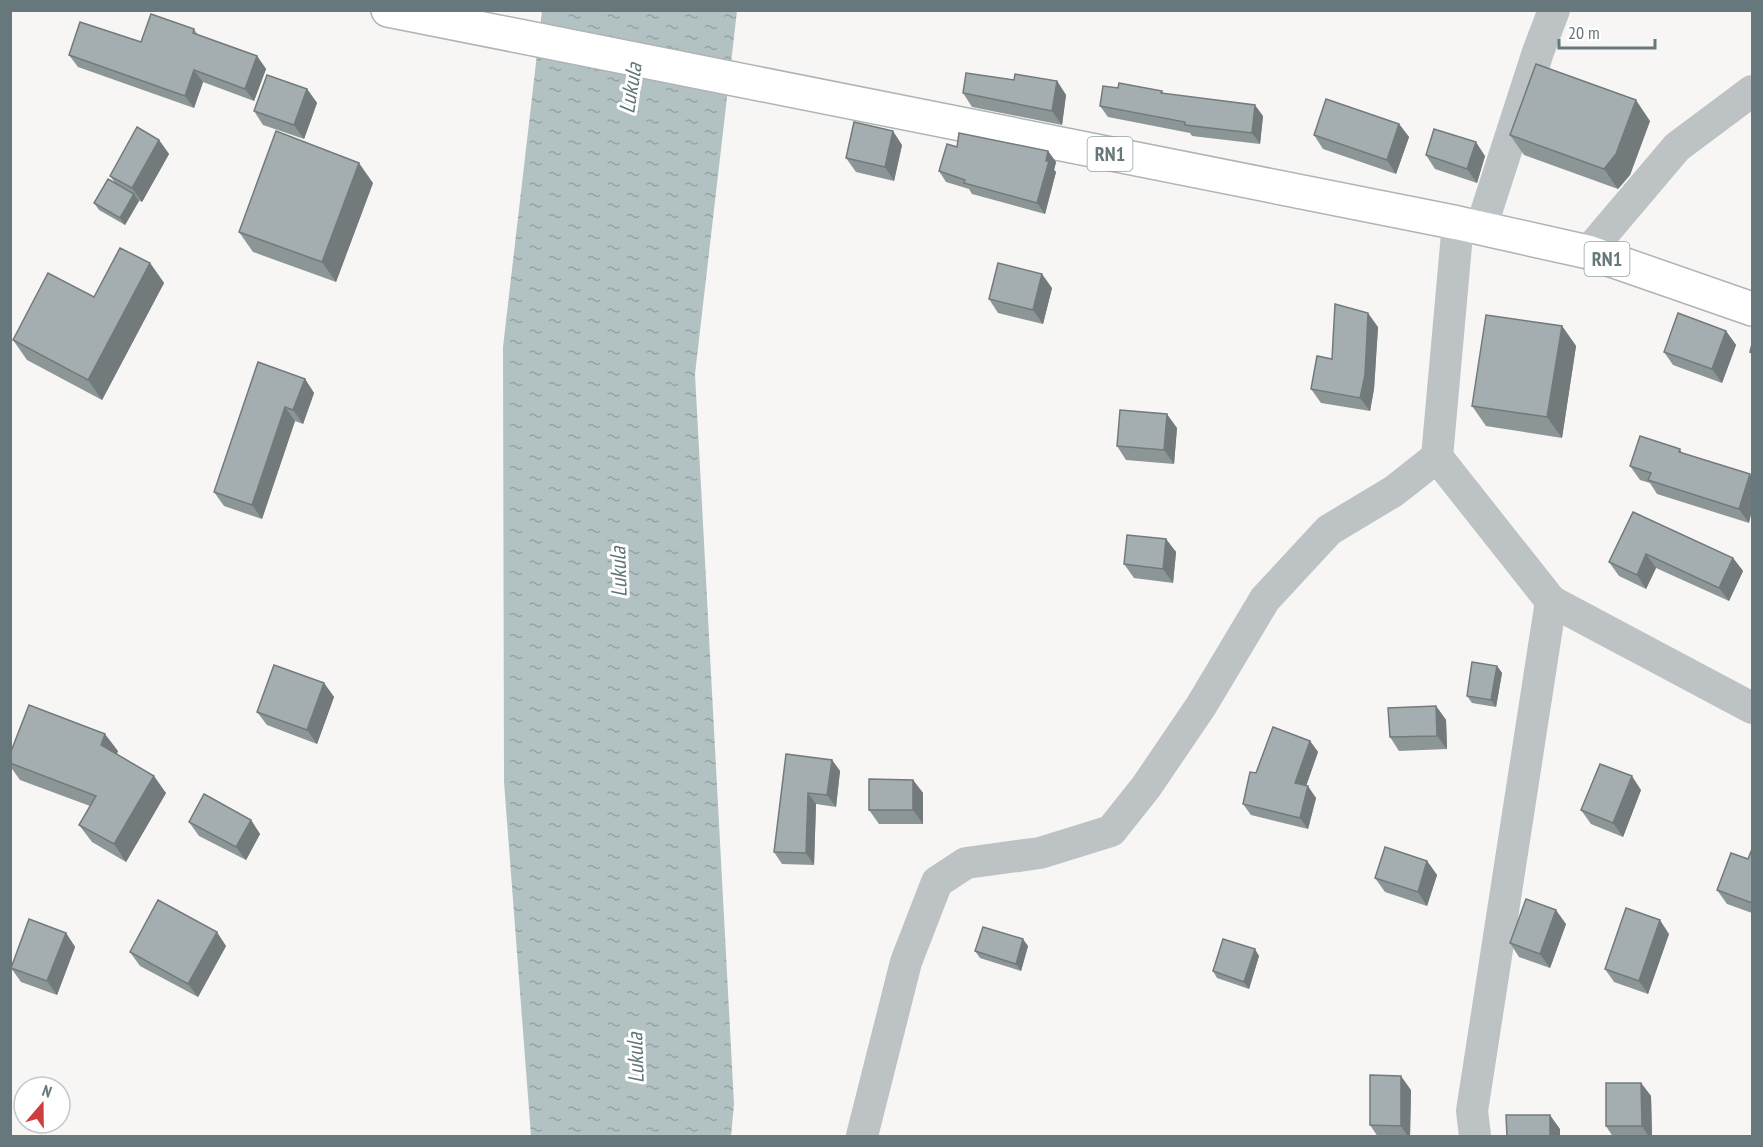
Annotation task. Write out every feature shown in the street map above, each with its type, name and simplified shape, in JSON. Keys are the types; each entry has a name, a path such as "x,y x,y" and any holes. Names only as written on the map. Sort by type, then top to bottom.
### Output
{"highway":[{"name":"RN1","path":"388,10 1469,226 1588,252 1752,309"}],"street":[{"path":"862,1137 906,962 937,882 966,863 1040,853 1111,831 1146,787 1201,706 1265,599 1329,530 1394,490 1437,457 1469,226 1554,10"},
{"path":"1588,252 1677,147 1752,91"},
{"path":"1437,457 1551,601 1752,708"},
{"path":"1475,1137 1472,1111 1551,601"}],"water":[{"name":"Lukula","path":"542,11 737,11 695,374 734,1104 731,1136 531,1136 504,782 503,347"}],"building":[{"path":"151,14 194,29 193,33 257,56 245,89 194,70 185,96 69,55 80,22 141,42"},
{"path":"1536,64 1636,100 1616,154 1604,169 1510,135"},
{"path":"966,73 1014,80 1015,74 1057,81 1052,111 963,93"},
{"path":"267,75 307,89 294,125 254,111"},
{"path":"1119,83 1162,91 1161,93 1255,105 1252,133 1185,125 1185,122 1100,106 1103,86 1118,88"},
{"path":"1326,99 1399,124 1387,160 1314,135"},
{"path":"854,122 893,131 885,167 846,158"},
{"path":"137,127 159,140 132,188 110,176"},
{"path":"1434,129 1476,142 1467,169 1426,155"},
{"path":"276,131 359,163 322,262 239,232"},
{"path":"959,133 1048,151 1046,161 1049,161 1037,203 964,183 965,180 939,171 947,144 957,147"},
{"path":"108,179 134,194 120,218 94,203"},
{"path":"120,248 150,263 88,380 13,340 48,273 94,297"},
{"path":"998,263 1042,274 1033,310 989,299"},
{"path":"1335,304 1368,313 1365,375 1360,398 1311,389 1317,356 1332,359"},
{"path":"1678,313 1726,331 1712,369 1664,352"},
{"path":"1486,315 1562,326 1547,417 1472,406"},
{"path":"258,362 305,379 293,410 285,407 252,505 214,492"},
{"path":"1120,410 1167,414 1164,450 1117,446"},
{"path":"1640,436 1680,449 1679,452 1750,474 1739,509 1648,480 1651,473 1630,466"},
{"path":"1633,512 1733,558 1719,588 1646,554 1637,575 1609,562"},
{"path":"1127,535 1166,539 1163,569 1124,564"},
{"path":"1472,662 1497,666 1491,700 1467,696"},
{"path":"274,665 324,683 307,730 257,712"},
{"path":"29,705 105,734 101,745 154,776 114,844 79,825 96,796 10,763 10,754"},
{"path":"1436,706 1437,736 1390,737 1388,708"},
{"path":"1273,727 1310,741 1295,783 1308,786 1300,818 1243,804 1250,772 1256,773"},
{"path":"786,754 832,760 827,795 808,793 806,853 774,852"},
{"path":"1600,764 1632,776 1613,823 1581,810"},
{"path":"869,779 913,780 913,810 869,810"},
{"path":"204,794 251,820 236,847 189,822"},
{"path":"1385,847 1427,861 1418,892 1375,878"},
{"path":"1752,849 1752,903 1717,890 1731,853 1748,859"},
{"path":"1526,899 1556,910 1540,954 1510,943"},
{"path":"158,900 217,932 188,984 130,952"},
{"path":"1626,908 1660,920 1639,981 1605,969"},
{"path":"29,919 66,933 47,981 11,968"},
{"path":"983,927 1023,939 1016,964 975,951"},
{"path":"1223,939 1255,949 1244,982 1213,971"},
{"path":"1370,1075 1401,1076 1401,1126 1370,1125"},
{"path":"1606,1083 1641,1083 1642,1126 1606,1126"},
{"path":"1506,1115 1550,1115 1550,1137 1507,1137"}]}
